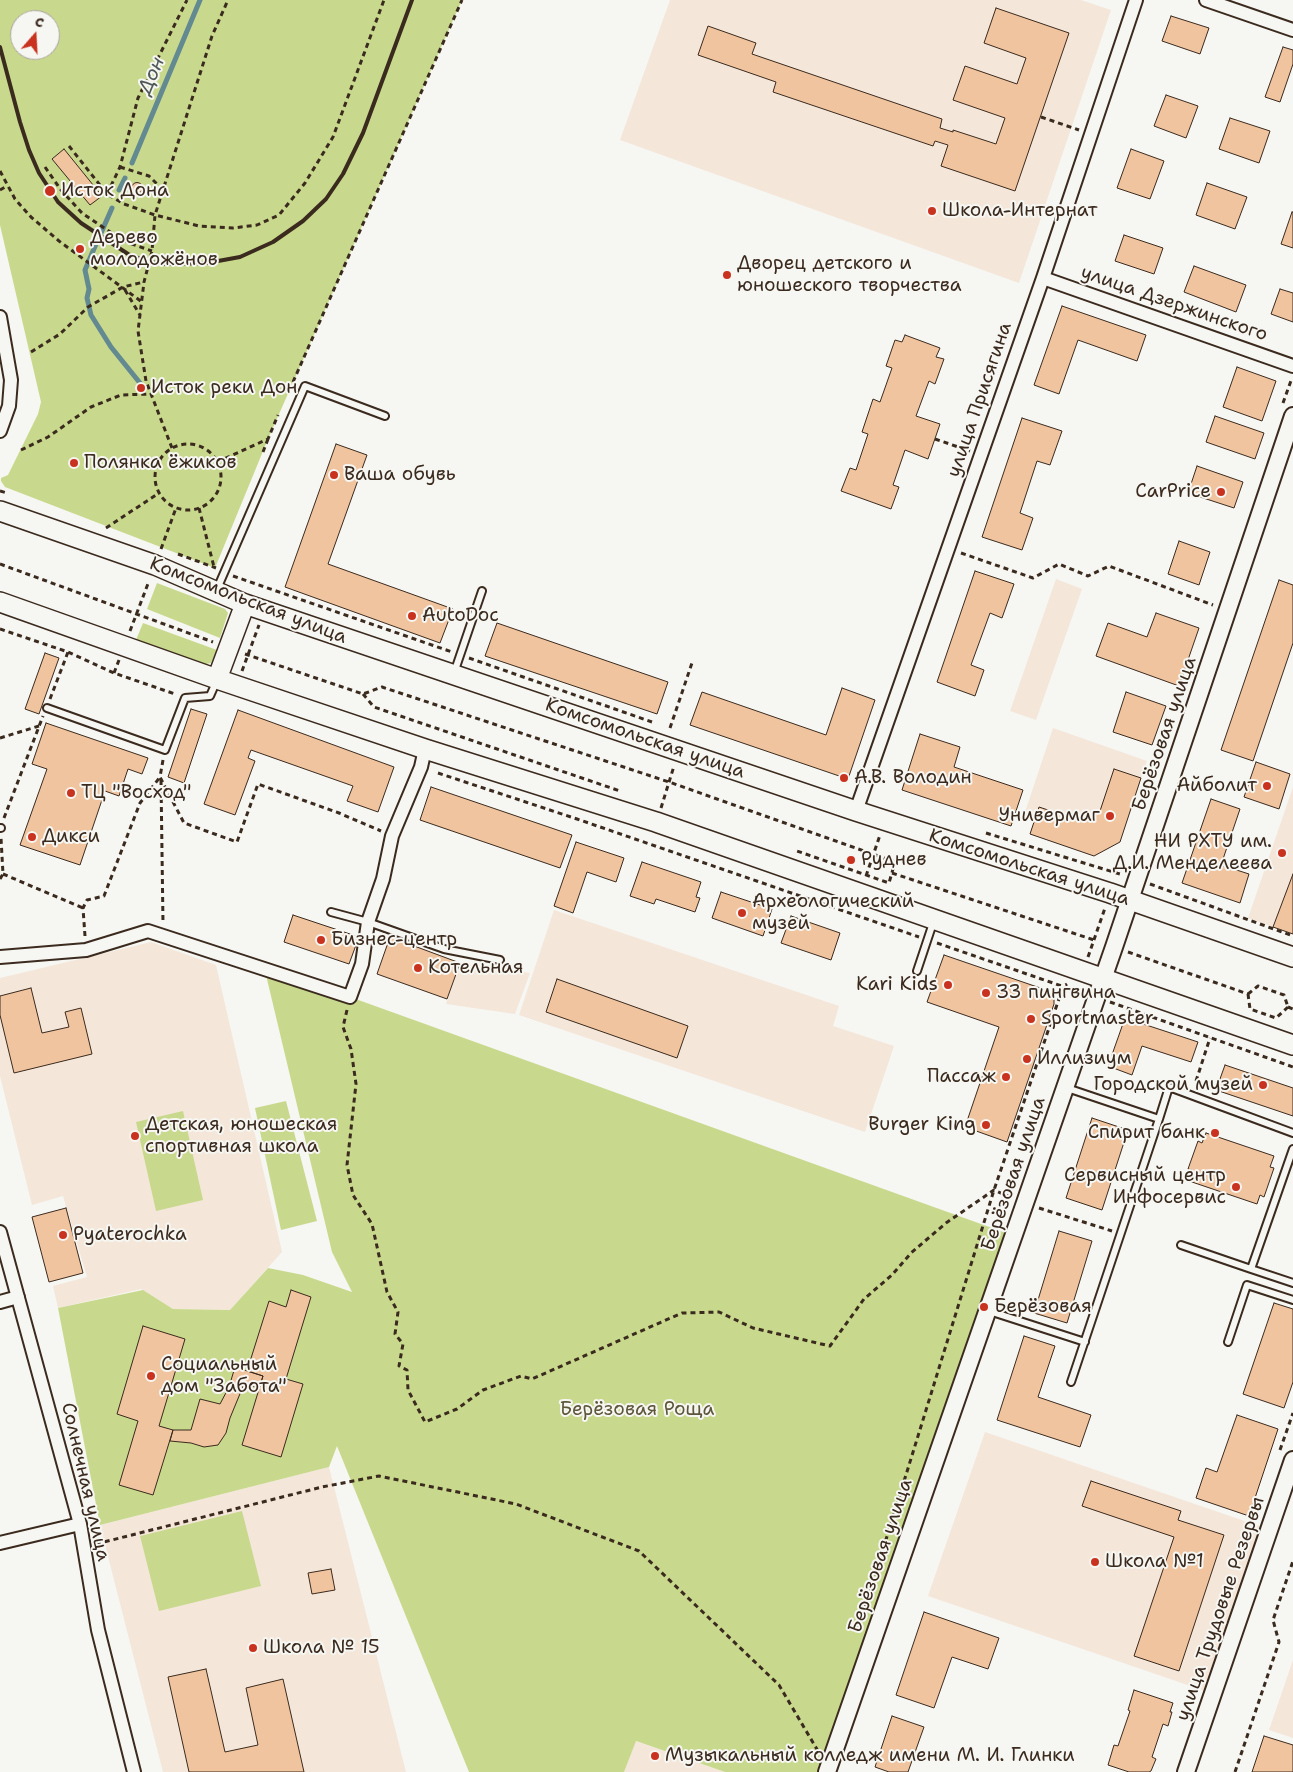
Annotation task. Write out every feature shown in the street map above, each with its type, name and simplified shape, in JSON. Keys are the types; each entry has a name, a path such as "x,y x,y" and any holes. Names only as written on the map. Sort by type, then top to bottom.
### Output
{"main road":[{"name":"Комсомольская улица","path":"0,511 158,557 245,604 885,821 1110,893 1293,957"},
{"path":"0,602 217,679 425,749 656,822 1293,1045"},
{"path":"217,679 245,604"}],"street":[{"name":"улица Присягина","path":"856,811 1043,278 1136,0"},
{"path":"1206,0 1293,30"},
{"name":"улица Дзержинского","path":"1043,278 1293,366"},
{"path":"0,317 11,380 9,406 0,431"},
{"name":"Берёзовая улица","path":"827,1772 1066,1088 1293,416"},
{"path":"0,957 86,950 148,932 350,997 362,964 368,922 383,879 392,836 421,767 425,749"},
{"name":"Солнечная улица","path":"0,1232 80,1524 98,1630 134,1772"},
{"path":"0,1302 18,1297"},
{"name":"улица Трудовые Резервы","path":"1186,1772 1293,1460"},
{"path":"0,1543 80,1524"}],"lane":[{"path":"216,590 305,386 386,416"},
{"path":"454,674 482,591"},
{"path":"47,708 165,750 184,698 210,696 217,679"},
{"path":"331,912 368,922 444,949 500,960"},
{"path":"917,971 934,919"},
{"path":"1072,1382 1169,1087 1293,1133"},
{"path":"1066,1088 1158,1119"},
{"path":"1251,1269 1293,1149"},
{"path":"1181,1244 1293,1283"},
{"path":"1228,1342 1248,1285 1293,1300"},
{"path":"988,1311 1085,1342"}],"path":[{"path":"108,194 120,167 138,98 187,0"},
{"path":"172,448 146,381 138,331 144,282 152,251 155,215 212,36 228,0"},
{"path":"69,146 108,194 124,204 155,215 199,226 233,228 257,225 278,215 305,182 333,137 384,0"},
{"path":"291,386 462,0"},
{"path":"1041,117 1091,134"},
{"path":"45,167 61,190 82,213 113,234 152,251"},
{"path":"120,167 149,176 163,190"},
{"path":"0,171 15,199 32,217 59,241 142,302"},
{"path":"0,190 7,186"},
{"path":"31,352 60,334 88,307 123,287 144,282"},
{"path":"123,287 140,315"},
{"path":"21,450 48,438 91,408 121,395 151,394"},
{"path":"217,462 268,439 280,412"},
{"path":"935,439 981,455"},
{"path":"192,444 210,453 217,462 220,480 218,489 214,497 199,508 176,508 163,500 159,493 155,482 155,472 164,454 172,448 192,444"},
{"path":"0,491 9,494"},
{"path":"106,528 159,493"},
{"path":"124,646 176,508"},
{"path":"199,508 215,568"},
{"path":"98,525 116,532"},
{"path":"152,545 158,557"},
{"path":"948,549 1033,578 1059,564 1088,576 1109,566 1213,605"},
{"path":"158,557 215,568 679,731"},
{"path":"0,564 228,648 363,694 382,687 669,782 873,854 895,862 889,882"},
{"path":"240,678 260,623"},
{"path":"0,629 68,652 114,673 184,698"},
{"path":"0,879 3,874 0,828 68,652"},
{"path":"670,728 693,660"},
{"path":"0,738 39,726"},
{"path":"164,938 160,777 165,750"},
{"path":"656,822 679,751"},
{"path":"160,777 184,823 238,842 258,784 339,813 392,836"},
{"path":"86,950 84,908 87,900 104,896 140,803 160,777"},
{"path":"860,893 885,821"},
{"path":"977,830 1120,874 1293,936"},
{"path":"892,873 1094,940 1248,994"},
{"path":"3,874 84,908"},
{"path":"858,1629 994,1190 1063,987 1083,971 1110,893 1120,874"},
{"path":"1248,994 1258,986 1284,995 1288,1008"},
{"path":"1248,994 1250,1009 1276,1018 1288,1008"},
{"path":"350,997 343,1027 351,1050 356,1084 347,1164 351,1187 353,1195 372,1224 387,1292 398,1312 396,1334 403,1344 399,1366 407,1370 408,1390 425,1422 458,1409 483,1390 521,1376 532,1378 682,1313 719,1312 753,1328 830,1346 864,1299 892,1275 911,1253 946,1223 994,1190"},
{"path":"1288,1008 1293,1009"},
{"path":"1196,1081 1210,1038"},
{"path":"994,1190 1025,1203 1121,1234"},
{"path":"83,1548 322,1487 379,1476 516,1504 639,1551 780,1685 820,1753 822,1743"},
{"path":"1235,1772 1279,1642 1273,1620 1293,1561"}],"shaded area":[{"name":"Школа-Интернат","path":"670,0 1081,0 1111,10 1019,283 620,140"},
{"path":"1056,579 1082,589 1036,720 1010,711"},
{"path":"1053,728 1147,761 1120,842 1094,856 1030,834 1034,822 1023,818"},
{"name":"НИ РХТУ им. Д.И. Менделеева","path":"1293,787 1293,934 1248,918"},
{"path":"554,910 839,1006 833,1026 894,1046 865,1132 519,1015"},
{"name":"Детская, юношеская спортивная школа","path":"151,942 216,965 282,1252 230,1310 173,1309 141,1289 58,1308 53,1286 87,1277 63,1196 32,1205 0,1076 0,978"},
{"path":"460,963 530,973 515,1014 446,1004"},
{"name":"Школа №1","path":"985,1432 1262,1527 1205,1691 928,1596"},
{"name":"Школа № 15","path":"329,1467 406,1772 163,1772 100,1525"},
{"path":"1293,1660 1293,1738 1269,1730"},
{"name":"Музыкальный колледж имени М. И. Глинки","path":"635,1741 725,1772 624,1772"}],"green space":[{"path":"0,0 462,0 268,439 215,568 5,487 1,478 8,475 38,414 41,402 0,225"},
{"path":"157,583 225,609 228,613 220,638 147,609"},
{"path":"143,623 217,650 211,663 201,665 136,640"},
{"name":"Берёзовая Роща","path":"266,975 350,997 1006,1233 824,1772 725,1772 636,1741 624,1772 469,1772 337,1446 329,1467 100,1525 58,1308 143,1290 173,1309 230,1310 268,1268 303,1275 352,1292 332,1252"},
{"path":"286,1101 317,1221 281,1230 255,1108"},
{"path":"183,1111 203,1200 156,1211 136,1122"},
{"path":"242,1511 261,1586 159,1611 140,1536"}],"building":[{"path":"996,8 1069,33 1015,191 941,166 948,145 935,141 933,146 773,92 776,82 698,55 708,26 756,43 752,54 942,119 940,128 953,132 953,130 996,144 1005,118 953,100 965,66 1017,84 1026,58 984,43"},
{"path":"1171,16 1209,28 1200,54 1162,41"},
{"path":"1283,47 1293,50 1293,64 1280,102 1265,97"},
{"path":"1166,95 1198,106 1186,138 1154,126"},
{"path":"1230,118 1270,131 1259,163 1219,149"},
{"path":"64,149 102,196 90,205 52,159"},
{"path":"1131,149 1164,161 1150,199 1117,188"},
{"path":"137,182 143,188 137,194 131,188"},
{"path":"1207,183 1247,197 1235,229 1196,215"},
{"path":"1293,212 1293,248 1281,244"},
{"path":"1124,235 1163,248 1154,274 1115,261"},
{"path":"1194,266 1246,285 1236,312 1184,292"},
{"path":"1280,289 1293,293 1293,322 1271,314"},
{"path":"1062,306 1146,335 1137,361 1078,340 1059,394 1034,385"},
{"path":"905,335 940,348 936,357 944,359 935,384 929,381 916,416 940,424 928,459 905,450 893,485 899,487 891,509 841,491 850,468 856,470 868,434 862,432 873,399 880,402 892,368 886,366 895,340 902,342"},
{"path":"1237,367 1276,381 1262,421 1223,407"},
{"path":"1215,416 1264,433 1255,459 1206,442"},
{"path":"1022,418 1062,431 1050,465 1037,461 1020,513 1033,518 1022,550 982,537"},
{"path":"336,444 367,455 328,564 453,609 440,643 285,587"},
{"path":"1197,466 1243,482 1234,508 1188,493"},
{"path":"1179,541 1210,552 1199,585 1168,574"},
{"path":"975,571 1014,584 1002,618 990,613 971,665 984,670 975,696 937,682"},
{"path":"1279,580 1293,585 1293,643 1253,761 1221,750"},
{"path":"1156,613 1199,628 1179,686 1096,656 1108,623 1147,637"},
{"path":"497,623 668,682 657,714 485,656"},
{"path":"45,653 59,658 39,714 25,709"},
{"path":"842,688 875,700 848,779 690,725 702,692 826,735"},
{"path":"1126,692 1166,706 1152,745 1113,732"},
{"path":"191,709 207,714 184,783 168,777"},
{"path":"238,710 394,767 378,812 347,801 353,786 251,750 248,758 255,761 235,815 204,804"},
{"name":"ТЦ \"Восход\"","path":"46,723 148,758 142,774 128,769 119,796 105,791 80,865 20,845 47,769 32,764"},
{"path":"920,734 960,747 954,767 1023,790 1011,826 902,790"},
{"name":"Айболит","path":"1256,762 1290,774 1279,809 1244,797"},
{"name":"Универмаг","path":"1114,769 1141,778 1120,842 1094,856 1030,834 1039,807 1081,821 1100,811"},
{"path":"431,787 572,835 560,868 420,820"},
{"path":"1211,799 1240,809 1221,865 1249,874 1240,903 1182,883"},
{"path":"576,842 624,858 616,882 587,872 573,913 554,906"},
{"path":"642,862 701,882 696,897 700,898 695,912 656,899 654,904 630,896"},
{"path":"1293,874 1293,934 1273,927"},
{"name":"Археологический музей","path":"721,892 772,909 763,936 712,918"},
{"name":"Бизнес-центр","path":"293,915 359,937 349,964 284,942"},
{"path":"791,916 840,933 831,960 781,943"},
{"name":"Котельная","path":"390,937 460,963 447,999 377,974"},
{"name":"Пассаж","path":"944,955 1049,991 1054,998 1054,1004 1007,1142 965,1127 999,1027 927,1002"},
{"path":"557,979 688,1026 677,1058 546,1012"},
{"path":"31,988 42,1033 69,1027 65,1012 81,1008 92,1054 14,1073 0,1015 0,996"},
{"path":"1125,1018 1198,1042 1191,1062 1142,1046 1132,1075 1108,1066"},
{"path":"1225,1065 1293,1088 1293,1116 1216,1090"},
{"path":"1092,1118 1128,1130 1102,1210 1066,1198"},
{"path":"1206,1133 1274,1156 1270,1167 1274,1168 1264,1197 1260,1195 1257,1204 1189,1181 1192,1170 1188,1169 1198,1141 1202,1143"},
{"path":"66,1208 83,1273 49,1282 32,1217"},
{"path":"1059,1231 1092,1241 1067,1323 1034,1313"},
{"path":"291,1290 311,1297 286,1379 303,1384 281,1457 242,1445 263,1376 247,1371 269,1301 286,1307"},
{"path":"1274,1303 1293,1309 1293,1382 1284,1408 1243,1394"},
{"name":"Социальный дом \"Забота\"","path":"143,1326 185,1339 159,1426 173,1430 153,1495 119,1485 138,1421 117,1414"},
{"path":"1024,1336 1055,1346 1038,1397 1091,1415 1080,1447 997,1420"},
{"path":"235,1367 263,1376 259,1388 244,1384 226,1433 218,1445 204,1447 191,1443 170,1441 173,1430 191,1430 200,1399 220,1404 229,1387"},
{"path":"1237,1415 1278,1429 1249,1516 1196,1498 1206,1468 1217,1472"},
{"path":"1091,1481 1181,1511 1178,1520 1224,1535 1179,1671 1134,1656 1174,1537 1082,1506"},
{"path":"331,1569 335,1590 312,1594 308,1573"},
{"path":"924,1612 999,1638 988,1669 952,1657 934,1708 896,1695"},
{"path":"206,1669 225,1752 258,1745 246,1688 283,1679 304,1772 189,1772 168,1677"},
{"path":"1134,1690 1173,1703 1168,1726 1163,1724 1152,1757 1156,1759 1149,1772 1129,1772 1108,1765 1114,1745 1118,1746 1130,1711 1128,1710"},
{"path":"892,1716 924,1727 908,1772 889,1772 875,1767"},
{"path":"1264,1736 1293,1745 1293,1772 1252,1772"}],"waterway":[{"name":"Дон","path":"132,163 200,0"},
{"name":"Дон","path":"119,190 125,178"},
{"name":"Дон","path":"101,233 112,208"},
{"name":"Дон","path":"96,244 85,270 89,289 87,298 91,315 111,347 140,383"}],"railway":[{"path":"0,47 29,150 39,173 58,202 81,223 128,254 149,262 167,264 207,263 240,257 273,242 303,221 326,199 343,174 363,133 412,0"}],"place":[{"name":"Исток Дона","path":"50,191"},
{"name":"Школа-Интернат","path":"932,211"},
{"name":"Дерево молодожёнов","path":"80,249"},
{"name":"Дворец детского и юношеского творчества","path":"727,275"},
{"name":"Исток реки Дон","path":"141,388"},
{"name":"Полянка ёжиков","path":"74,463"},
{"name":"Ваша обувь","path":"334,475"},
{"name":"CarPrice","path":"1221,492"},
{"name":"AutoDoc","path":"412,616"},
{"name":"А.В. Володин","path":"844,778"},
{"name":"Айболит","path":"1267,786"},
{"name":"ТЦ \"Восход\"","path":"71,793"},
{"name":"Универмаг","path":"1110,816"},
{"name":"Дикси","path":"32,837"},
{"name":"НИ РХТУ им. Д.И. Менделеева","path":"1282,853"},
{"name":"Руднев","path":"851,860"},
{"name":"Археологический музей","path":"742,913"},
{"name":"Бизнес-центр","path":"321,940"},
{"name":"Котельная","path":"418,968"},
{"name":"Kari Kids","path":"948,985"},
{"name":"33 пингвина","path":"986,993"},
{"name":"Sportmaster","path":"1031,1019"},
{"name":"Иллизиум","path":"1027,1059"},
{"name":"Пассаж","path":"1006,1077"},
{"name":"Городской музей","path":"1263,1085"},
{"name":"Burger King","path":"986,1125"},
{"name":"Спирит банк","path":"1215,1133"},
{"name":"Детская, юношеская спортивная школа","path":"135,1136"},
{"name":"Сервисный центр Инфосервис","path":"1236,1187"},
{"name":"Pyaterochka","path":"63,1235"},
{"name":"Берёзовая","path":"984,1307"},
{"name":"Социальный дом \"Забота\"","path":"151,1376"},
{"name":"Школа №1","path":"1095,1562"},
{"name":"Школа № 15","path":"253,1648"},
{"name":"Музыкальный колледж имени М. И. Глинки","path":"655,1756"}]}
